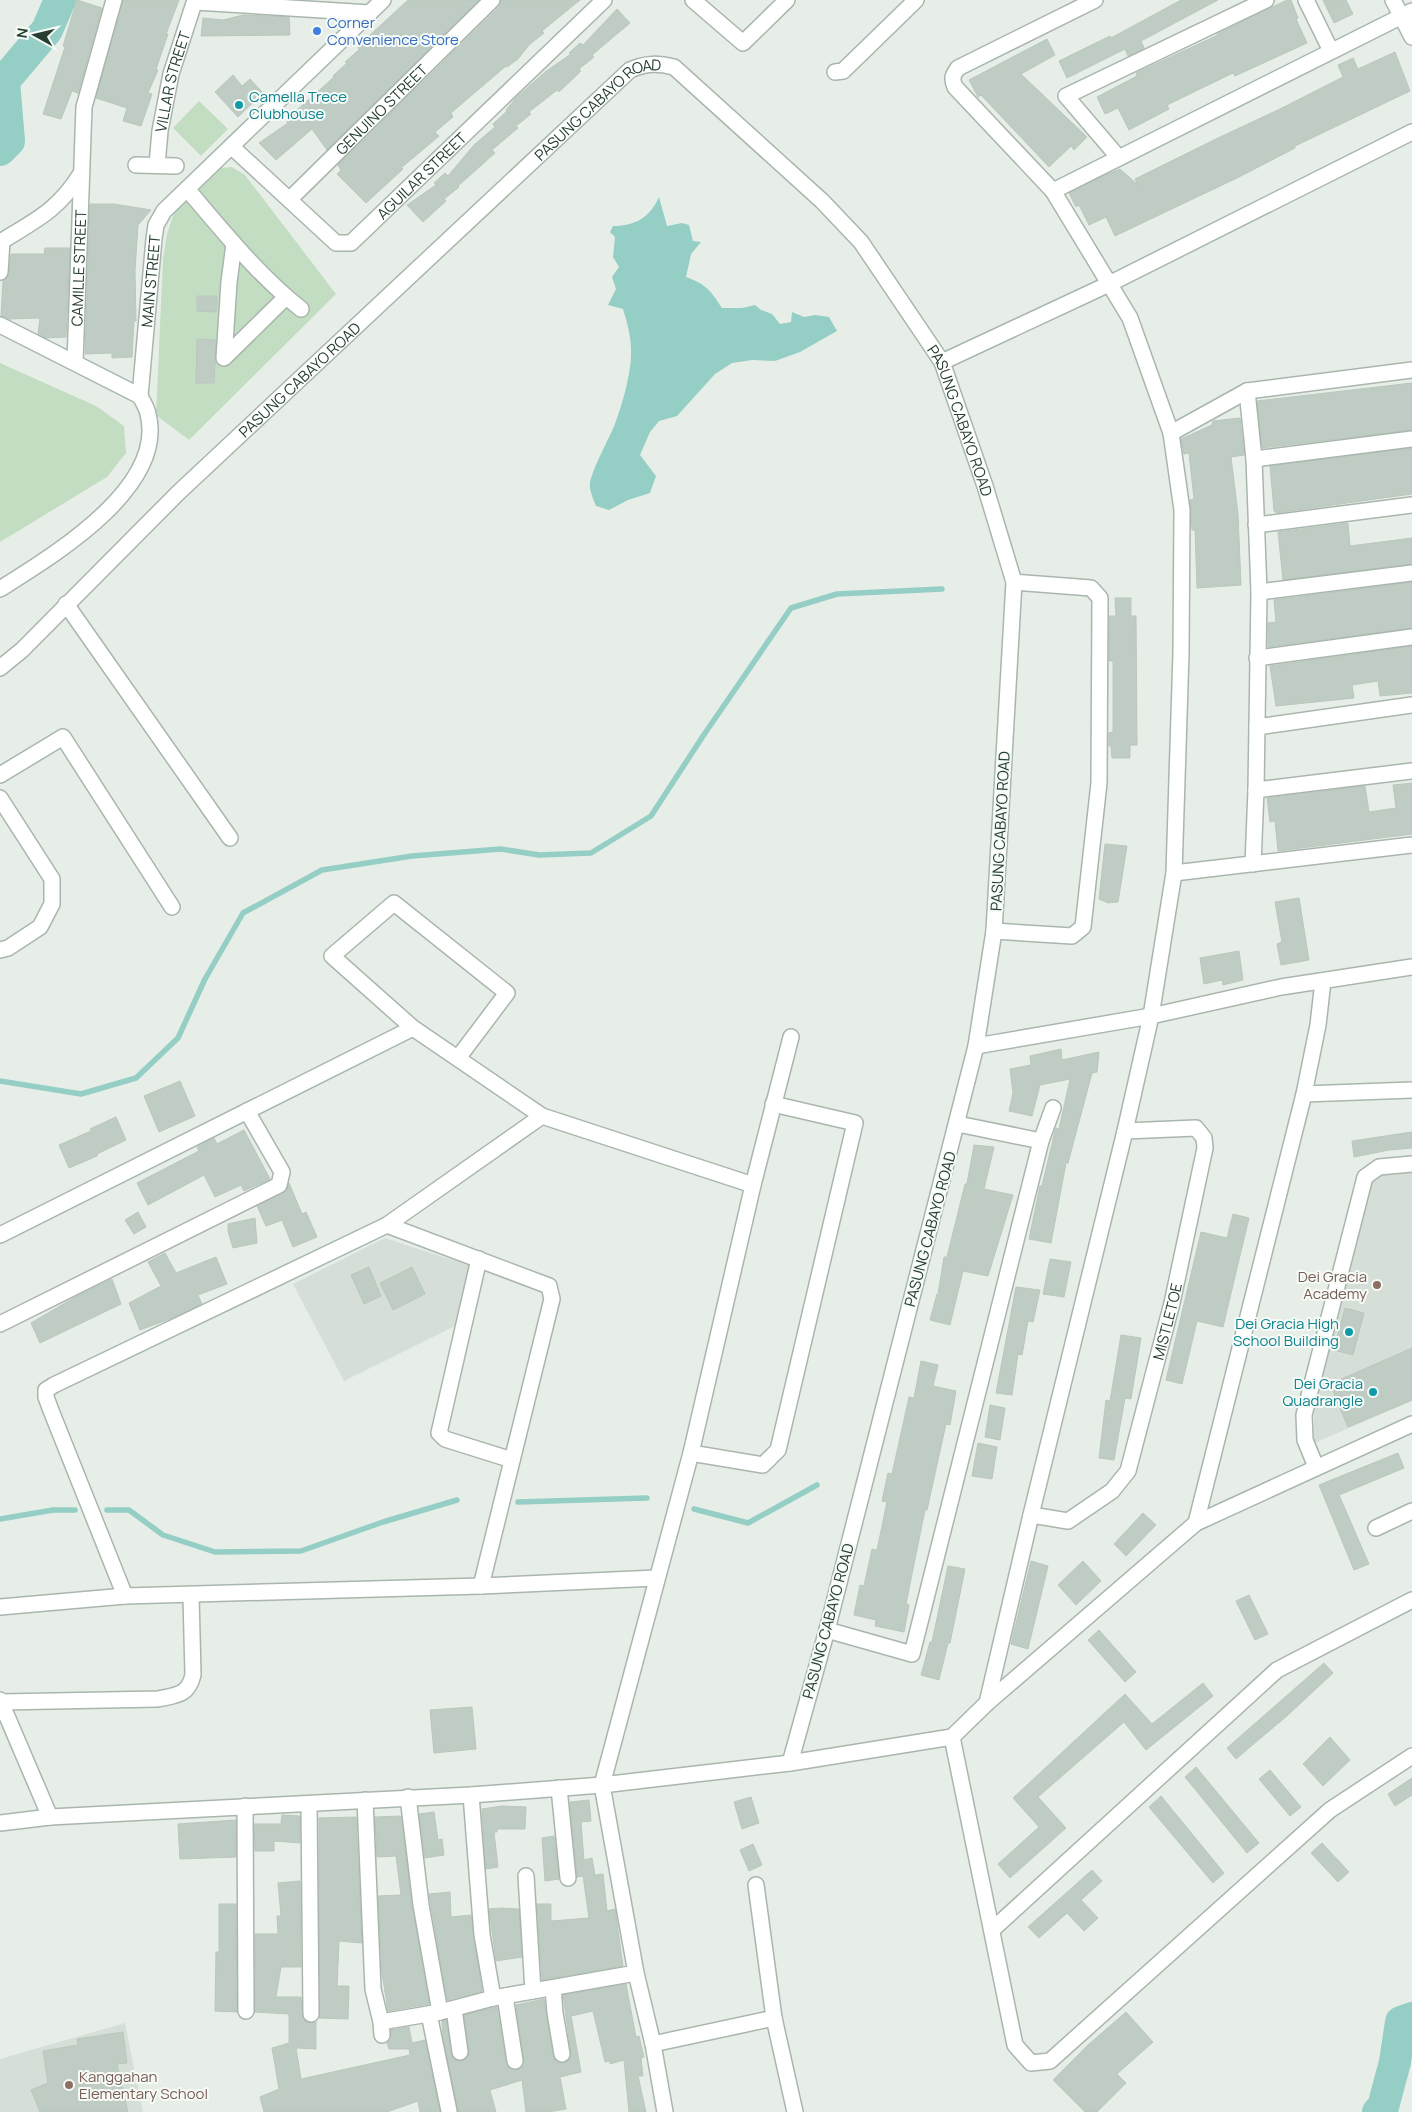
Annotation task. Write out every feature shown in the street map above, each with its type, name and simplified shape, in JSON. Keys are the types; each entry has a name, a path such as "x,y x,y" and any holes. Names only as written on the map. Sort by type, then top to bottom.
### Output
{"street":[{"name":"CAMILLE STREET","path":"75,362 84,107 114,0"},
{"name":"MAIN STREET","path":"0,589 57,553 108,511 142,467 150,431 148,413 140,396 154,239 156,225 164,211 383,0"},
{"name":"GENUINO STREET","path":"290,199 492,0"},
{"name":"AGUILAR STREET","path":"232,147 336,243 351,243 604,0"},
{"path":"693,0 743,43 788,0"},
{"path":"835,72 843,71 916,0"},
{"path":"987,1703 1151,1016 1174,873 1181,653 1182,510 1171,433 1130,318 1053,191 954,87 953,76 958,68 1095,0"},
{"path":"1119,158 1066,96 1266,0"},
{"path":"1306,0 1331,50"},
{"path":"1393,0 1407,13 1412,37"},
{"path":"195,1 370,13"},
{"name":"VILLAR STREET","path":"157,165 160,131 171,74 195,1"},
{"path":"1053,191 1407,13"},
{"name":"PASUNG CABAYO ROAD","path":"0,668 22,650 178,493 630,70 644,64 660,63 674,67 822,201 860,242 942,362 985,486 1014,582 994,931 976,1046 958,1124 790,1763"},
{"path":"942,362 1109,284 1412,132"},
{"path":"136,165 176,166"},
{"name":"CAMILLE STREET","path":"0,272 2,241 54,208 69,192 81,174"},
{"path":"187,189 234,244 286,297 301,309"},
{"path":"234,244 229,282 224,358 286,297"},
{"path":"0,325 140,396"},
{"path":"1171,433 1247,391 1412,370"},
{"path":"1247,391 1254,459 1259,592 1253,864"},
{"path":"1254,459 1412,439"},
{"path":"1256,525 1412,504"},
{"path":"1259,592 1412,572"},
{"path":"994,931 1072,936 1083,928 1098,783 1100,598 1091,588 1014,582"},
{"path":"66,604 230,838"},
{"path":"1257,658 1412,637"},
{"path":"1257,727 1412,705"},
{"path":"0,775 63,737 172,906"},
{"path":"1256,790 1412,771"},
{"path":"0,798 52,879 52,904 40,927 8,948 0,950"},
{"path":"1174,873 1412,845"},
{"path":"458,1058 507,993 394,903 332,956 413,1028 542,1116 753,1185"},
{"path":"976,1046 1151,1016 1281,987 1412,967"},
{"path":"1196,1523 1304,1094 1318,1025 1324,981"},
{"path":"0,1234 413,1028"},
{"path":"665,2112 653,2044 636,1973 602,1785 691,1453 753,1185 792,1037"},
{"path":"1304,1094 1412,1090"},
{"path":"691,1453 763,1465 778,1450 853,1133 855,1123 773,1104"},
{"path":"826,1630 912,1654 1041,1141 1053,1108"},
{"path":"0,1324 278,1185 282,1172 247,1110"},
{"path":"125,1596 50,1408 46,1397 46,1390 387,1225 542,1116"},
{"path":"958,1124 1041,1141"},
{"name":"MISTLETOE","path":"1031,1515 1068,1522 1112,1491 1128,1471 1172,1303 1206,1148 1204,1138 1196,1128 1125,1131"},
{"path":"1316,1467 1305,1440 1304,1415 1365,1177 1379,1167 1412,1164"},
{"path":"387,1225 549,1286 552,1299 481,1586"},
{"path":"479,1260 439,1433 445,1439 512,1460"},
{"path":"0,1823 50,1817 471,1795 602,1785 790,1763 952,1737 987,1703 1196,1523 1412,1424"},
{"path":"1376,1528 1412,1511"},
{"path":"0,1607 125,1596 191,1596 656,1578"},
{"path":"50,1817 0,1701 158,1699 182,1693 190,1686 192,1675 191,1596"},
{"path":"992,1930 1277,1670 1412,1600"},
{"path":"952,1737 1015,2045 1031,2063 1050,2061 1330,1810 1412,1756"},
{"path":"559,1788 568,1878"},
{"path":"471,1795 482,1935 515,2062"},
{"path":"408,1797 421,1905 441,2012 449,2111"},
{"path":"364,1800 373,1989 381,2029 499,1997 636,1973"},
{"path":"309,1804 311,2014"},
{"path":"245,1806 246,2011"},
{"path":"526,1876 533,1991"},
{"path":"756,1886 774,2018 795,2112"},
{"path":"553,1988 562,2054"},
{"path":"441,2012 460,2052"},
{"path":"653,2044 774,2018"}],"shaded area":[{"name":"Dei Gracia Academy","path":"1412,1164 1412,1401 1314,1443 1314,1413 1368,1169"},
{"path":"385,1238 471,1266 455,1326 344,1381 293,1284"},
{"name":"Kanggahan Elementary School","path":"125,2023 143,2112 0,2112 0,2059"}],"green space":[{"path":"199,101 228,129 201,156 173,128"},
{"path":"232,167 245,175 336,294 189,440 156,415 163,259 167,234 174,213 221,168"},
{"path":"0,363 96,406 124,426 126,453 107,477 0,542"}],"water":[{"path":"659,197 667,226 682,223 689,225 693,241 701,242 691,254 686,277 699,282 715,297 722,308 742,308 755,305 761,310 772,314 780,324 791,322 792,312 804,317 815,315 829,317 837,331 800,352 775,361 752,360 732,363 715,374 677,416 659,421 650,432 640,455 656,476 650,493 628,500 609,510 596,506 590,490 590,482 621,405 629,376 631,358 630,334 623,309 608,305 616,289 612,277 619,267 613,257 615,237 610,232 613,226 629,224 647,215"}],"building":[{"path":"77,0 102,8 78,93 72,91 61,119 43,114 65,47 63,46"},
{"path":"123,0 179,0 166,34 168,34 156,69 158,70 148,93 152,94 141,126 123,121 127,108 96,98"},
{"path":"408,0 479,0 327,150 312,129 276,160 259,143 288,123 297,110 334,77 347,63 345,62 360,49 358,48 369,36"},
{"path":"501,0 580,0 542,31 544,33 529,45 518,59 506,66 451,113 453,117 435,132 439,136 401,168 403,169 366,203 337,174 341,170 338,165 499,7"},
{"path":"1181,0 1218,0 1141,41 1144,48 1128,56 1125,49 1067,78 1059,61 1110,36 1111,38"},
{"path":"1287,0 1291,0 1298,18 1296,19 1307,43 1235,76 1233,73 1167,105 1169,109 1129,130 1118,108 1105,114 1097,97 1137,76 1136,73"},
{"path":"1323,0 1346,0 1353,14 1334,23"},
{"path":"617,9 630,23 592,55 594,57 579,69 581,71 559,92 557,90 529,112 531,114 516,126 518,128 492,150 495,153 444,199 446,201 423,222 407,205 436,185 434,183 445,173 448,176 474,145 495,127 493,124 507,111 516,98 545,72 571,54 569,53 580,43 583,45"},
{"path":"243,15 289,17 290,35 201,36 203,18 223,20"},
{"path":"1047,39 1055,55 1021,74 1087,137 1074,150 1071,146 1049,167 981,95 978,97 969,80"},
{"path":"1395,52 1410,91 1295,146 1295,148 1239,177 1115,236 1106,217 1089,225 1079,205 1076,207 1069,193 1120,169 1138,185 1135,179 1343,77 1338,65 1353,58 1358,69"},
{"name":"Camella Trece Clubhouse","path":"233,75 242,86 250,79 263,93 238,117 215,92"},
{"path":"90,204 114,204 151,210 138,225 135,271 136,321 134,321 132,357 112,358 112,353 85,354"},
{"path":"45,248 70,248 66,337 45,338 38,334 40,318 9,319 1,316 3,281 9,273 11,254 44,254"},
{"path":"197,296 217,296 216,312 197,311"},
{"path":"197,339 216,340 214,383 196,383"},
{"path":"1412,383 1412,430 1262,448 1257,401"},
{"path":"1240,418 1244,455 1231,457 1238,514 1241,585 1197,588 1195,530 1192,530 1190,500 1194,499 1189,453 1184,454 1181,439 1212,425 1213,421"},
{"path":"1412,448 1412,494 1276,513 1274,511 1270,466"},
{"path":"1348,523 1350,546 1412,538 1412,564 1283,580 1278,532"},
{"path":"1412,582 1412,628 1268,647 1268,623 1276,622 1274,600"},
{"path":"1115,598 1131,598 1131,616 1136,616 1137,745 1130,745 1130,758 1112,758 1111,746 1109,746 1109,733 1113,732 1113,661 1109,661 1109,616 1116,616"},
{"path":"1412,646 1412,693 1380,696 1378,681 1352,685 1354,698 1276,706 1270,666"},
{"path":"1412,783 1412,834 1278,851 1275,821 1270,822 1267,798 1365,786 1369,812 1396,808 1393,785"},
{"path":"1105,844 1127,846 1118,902 1108,903 1099,899"},
{"path":"1299,898 1309,960 1281,965 1277,944 1282,942 1275,902"},
{"path":"1239,951 1243,980 1223,985 1222,980 1204,984 1200,958"},
{"path":"1061,1049 1062,1060 1099,1052 1097,1072 1092,1073 1068,1163 1066,1163 1051,1243 1029,1239 1040,1186 1042,1186 1056,1128 1059,1129 1070,1079 1040,1085 1032,1116 1009,1111 1013,1093 1010,1069 1031,1065 1030,1056"},
{"path":"180,1081 195,1116 159,1132 144,1096"},
{"path":"116,1117 126,1140 97,1154 97,1156 69,1168 59,1145 91,1131 90,1129"},
{"path":"244,1130 270,1179 244,1191 241,1185 215,1197 204,1175 148,1205 137,1183 199,1151 197,1147 214,1138 217,1144"},
{"path":"1412,1132 1412,1148 1389,1150 1354,1157 1352,1141"},
{"path":"974,1145 994,1147 984,1189 1013,1195 988,1276 963,1271 950,1325 930,1320 938,1294 944,1257 947,1257 965,1184 967,1184"},
{"path":"289,1183 302,1214 306,1212 317,1237 293,1247 282,1220 266,1226 257,1206 284,1193"},
{"path":"138,1212 146,1227 134,1234 125,1220"},
{"path":"1233,1214 1249,1218 1223,1327 1197,1321 1182,1384 1166,1380 1201,1232 1227,1238"},
{"path":"255,1218 257,1243 233,1248 228,1224"},
{"path":"165,1253 176,1273 216,1257 227,1284 198,1295 202,1304 140,1330 129,1303 161,1286 148,1262"},
{"path":"1050,1259 1071,1262 1064,1297 1043,1294"},
{"path":"369,1267 381,1296 364,1304 351,1275"},
{"path":"412,1267 425,1294 393,1310 380,1283"},
{"path":"112,1279 121,1304 40,1343 31,1323 77,1296"},
{"path":"1016,1287 1040,1290 1033,1322 1028,1321 1022,1355 1018,1354 1012,1395 996,1393"},
{"name":"Dei Gracia High School Building","path":"1345,1308 1364,1313 1353,1355 1334,1350"},
{"path":"1121,1335 1141,1338 1131,1399 1125,1398 1114,1460 1099,1458 1106,1400 1110,1401"},
{"name":"Dei Gracia Quadrangle","path":"1412,1348 1412,1400 1348,1427 1330,1384"},
{"path":"921,1361 938,1365 933,1386 956,1391 950,1425 946,1424 927,1510 925,1510 906,1604 909,1605 904,1632 875,1626 876,1620 854,1615 860,1585 864,1586 872,1549 877,1550 887,1502 882,1501 888,1473 892,1474 909,1397 914,1398"},
{"path":"990,1405 1005,1408 1000,1440 985,1437"},
{"path":"978,1443 997,1447 992,1479 972,1476"},
{"path":"1398,1453 1404,1468 1339,1495 1369,1564 1354,1570 1319,1485"},
{"path":"1143,1513 1156,1525 1126,1556 1114,1544"},
{"path":"1031,1561 1048,1566 1028,1649 1011,1644"},
{"path":"1083,1561 1101,1581 1076,1605 1058,1585"},
{"path":"948,1566 965,1569 950,1643 948,1643 939,1680 921,1675 930,1642 932,1642"},
{"path":"1249,1595 1268,1634 1255,1640 1236,1601"},
{"path":"1099,1630 1136,1672 1125,1682 1088,1640"},
{"path":"1324,1663 1333,1673 1288,1715 1236,1759 1227,1748"},
{"path":"1203,1683 1213,1696 1146,1750 1124,1722 1038,1797 1066,1828 1010,1878 998,1864 1039,1827 1013,1798 1125,1694 1152,1724"},
{"path":"472,1707 476,1749 434,1753 430,1710"},
{"path":"1330,1737 1350,1760 1323,1786 1303,1764"},
{"path":"1196,1767 1259,1843 1247,1853 1185,1777"},
{"path":"1270,1770 1301,1807 1290,1816 1259,1779"},
{"path":"1412,1778 1412,1795 1395,1806 1388,1794"},
{"path":"1161,1796 1224,1873 1213,1883 1149,1807"},
{"path":"751,1797 759,1823 742,1829 734,1802"},
{"path":"589,1800 591,1821 581,1822 584,1860 592,1858 595,1875 603,1874 607,1911 615,1909 623,1966 542,1980 537,1904 551,1904 551,1921 589,1918 583,1876 577,1877 570,1802"},
{"path":"502,1806 526,1807 525,1829 497,1829 497,1832 494,1832 498,1867 486,1869 482,1809"},
{"path":"434,1812 438,1840 442,1839 444,1855 425,1858 419,1814"},
{"path":"282,1815 300,1816 300,1843 274,1841 274,1851 255,1851 254,1824 281,1824"},
{"path":"401,1816 412,1906 429,2004 388,2011 382,1973 378,1896 401,1895 396,1856 377,1857 375,1817"},
{"path":"356,1817 362,1943 339,1941 337,1986 349,1986 348,2019 319,2018 319,1818"},
{"path":"236,1820 236,1857 180,1859 178,1824"},
{"path":"554,1836 559,1879 545,1881 542,1838"},
{"path":"1322,1843 1349,1872 1338,1882 1311,1853"},
{"path":"753,1844 762,1865 749,1871 740,1850"},
{"path":"1092,1870 1102,1881 1081,1900 1098,1918 1084,1931 1067,1913 1039,1938 1028,1927"},
{"path":"300,1881 301,1967 281,1967 276,1997 301,1997 303,2019 311,2023 316,2022 316,2049 296,2048 301,2079 410,2055 409,2049 389,2049 387,2043 391,2039 391,2030 409,2027 412,2043 425,2040 440,2112 420,2112 418,2101 387,2112 264,2112 260,2097 279,2089 272,2048 289,2043 289,2014 255,2012 255,1934 278,1934 277,1916 281,1916 278,1883"},
{"path":"450,1892 451,1917 471,1915 482,1991 447,2000 429,1894"},
{"path":"219,1904 236,1904 237,2012 215,2011 216,1952 219,1952"},
{"path":"489,1909 519,1909 522,1957 496,1961"},
{"path":"626,1984 636,2037 639,2036 644,2057 641,2058 643,2076 638,2076 646,2112 629,2112 624,2060 610,2064 610,2061 605,2062 593,2011 571,2016 581,2072 560,2077 566,2109 548,2112 526,2112 522,2080 490,2090 496,2112 458,2112 443,2036 442,2021 446,2020 452,2057 462,2061 466,2059 469,2051 464,2015 497,2007 506,2063 511,2070 517,2070 524,2065 524,2060 516,2005 544,1999 553,2056 558,2063 564,2063 568,2061 571,2053 563,1995"},
{"path":"1126,2012 1153,2042 1117,2074 1126,2083 1097,2112 1085,2112 1053,2080 1088,2045"},
{"name":"Kanggahan Elementary School","path":"123,2032 127,2063 117,2064 128,2112 40,2112 31,2090 48,2083 43,2051 78,2045 77,2039"}],"waterway":[{"path":"0,150 9,141 4,81 47,30 60,0"},
{"path":"0,1081 81,1094 136,1078 178,1038 205,979 243,913 322,870 412,856 501,849 539,855 591,853 651,816 703,736 791,608 837,594 942,589"},
{"path":"694,1509 748,1523 817,1485"},
{"path":"518,1502 647,1498"},
{"path":"107,1510 129,1510 163,1535 215,1552 301,1551 383,1522 457,1500"},
{"path":"0,1519 53,1510 75,1510"},
{"path":"1378,2112 1383,2107 1395,2062 1401,2022 1412,2018"}],"place":[{"name":"Corner Convenience Store","path":"317,31"},
{"name":"Camella Trece Clubhouse","path":"239,105"},
{"name":"Dei Gracia Academy","path":"1377,1285"},
{"name":"Dei Gracia High School Building","path":"1349,1332"},
{"name":"Dei Gracia Quadrangle","path":"1373,1392"},
{"name":"Kanggahan Elementary School","path":"69,2085"}]}
